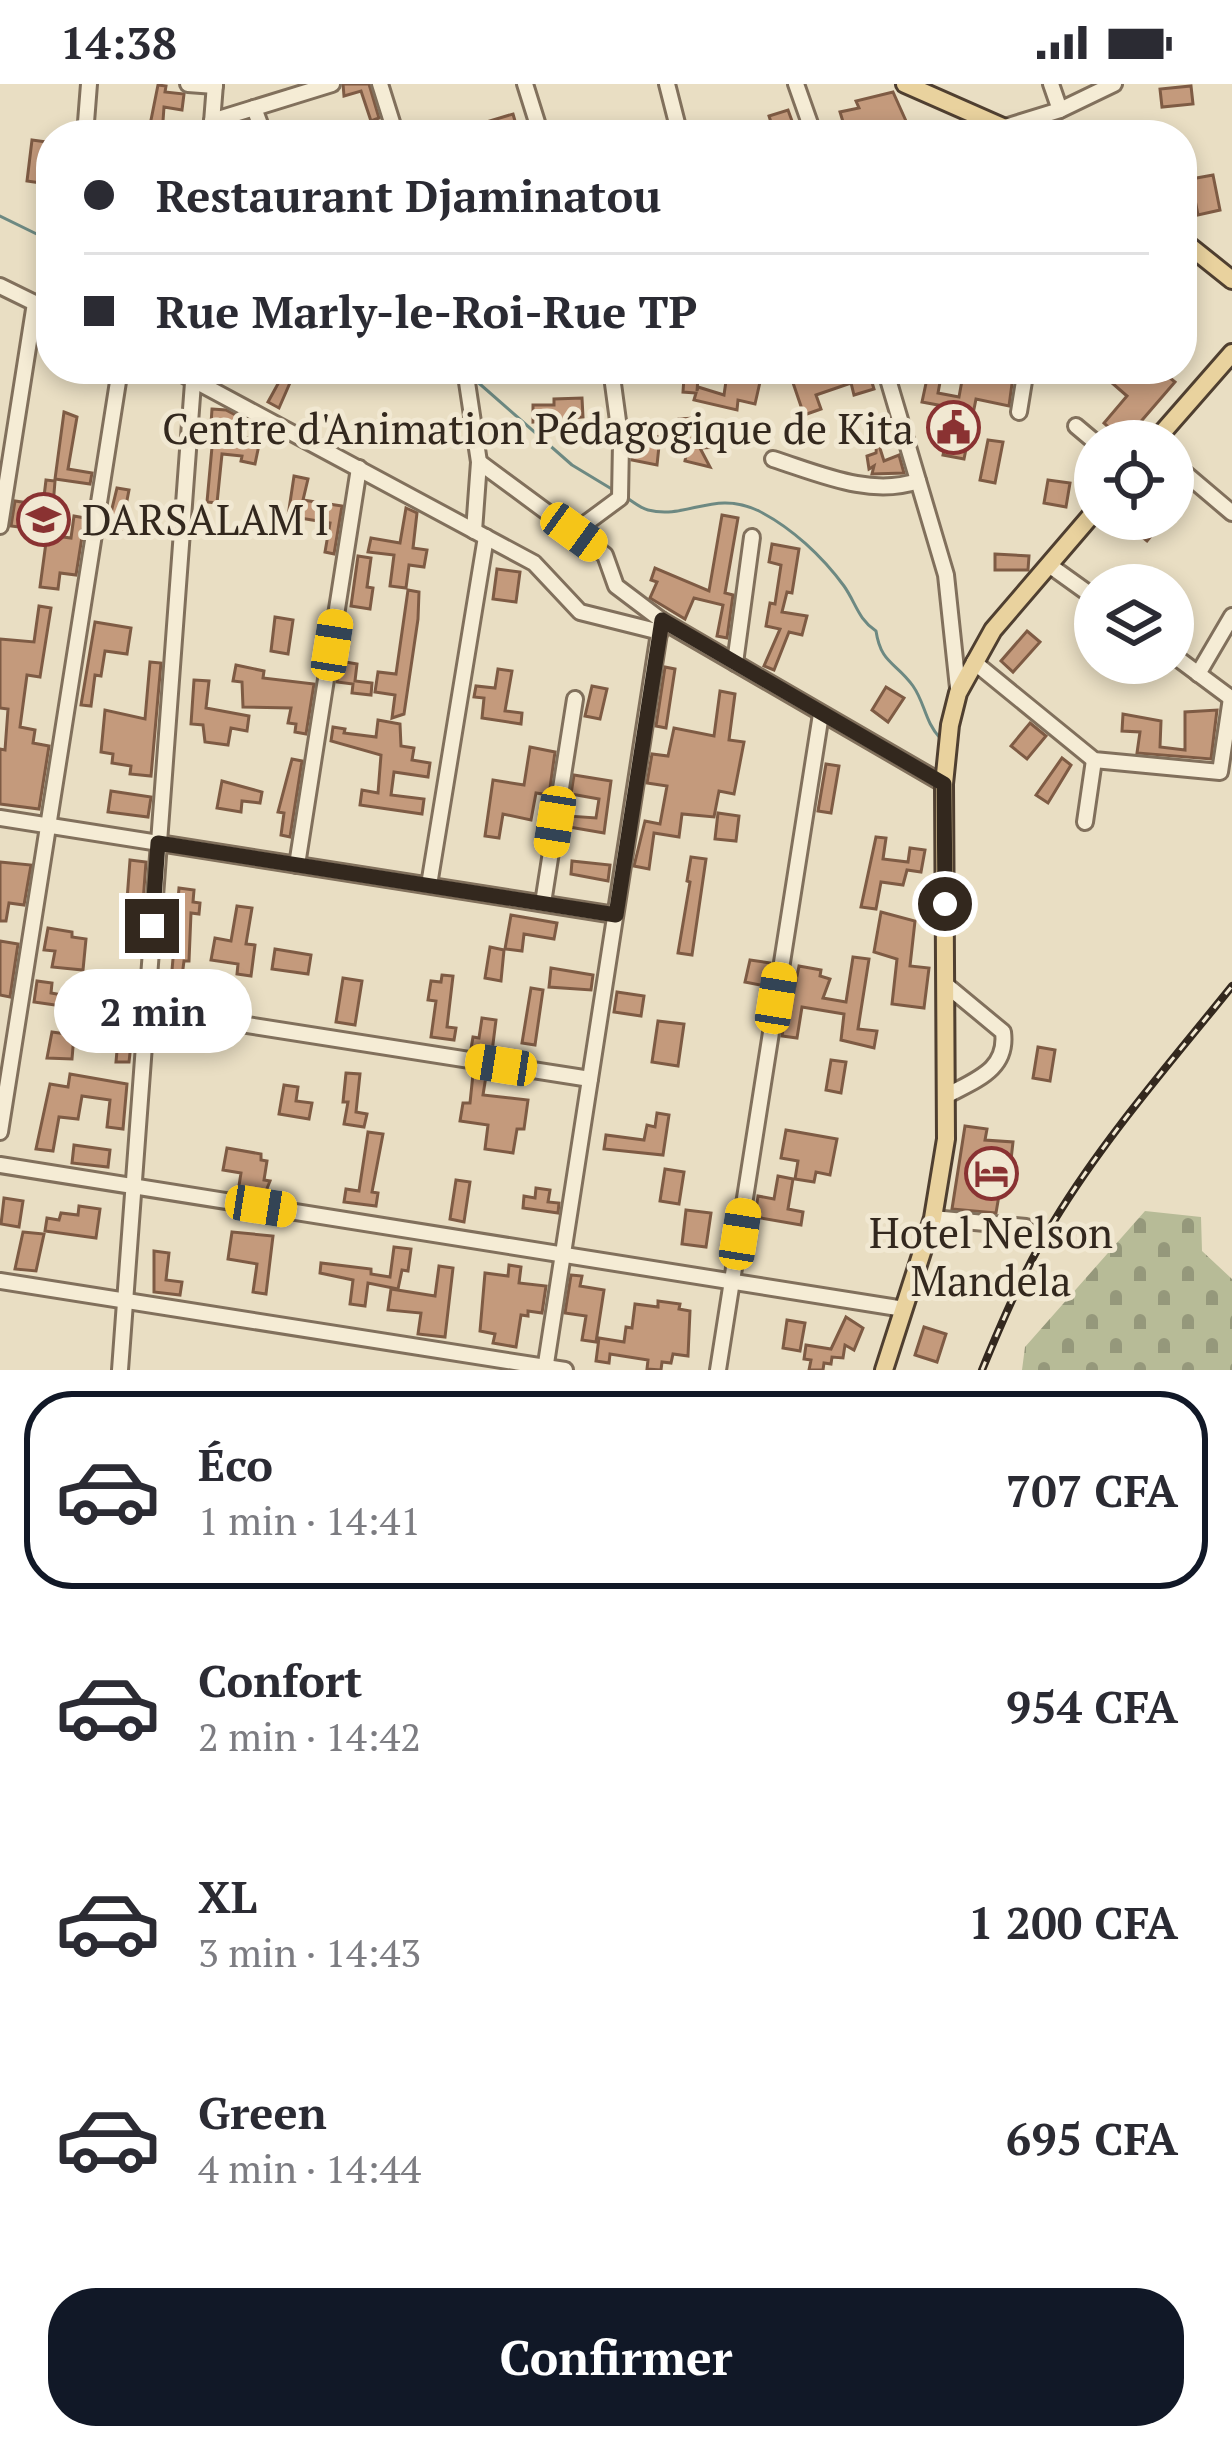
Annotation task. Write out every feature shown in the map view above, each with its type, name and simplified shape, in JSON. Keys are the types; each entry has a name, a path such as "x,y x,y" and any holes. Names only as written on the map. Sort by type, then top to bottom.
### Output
{"main road":[{"path":"905,84 988,120"},
{"path":"1197,252 1231,281"},
{"path":"1173,420 1227,358 1232,343"},
{"path":"884,1370 933,1218 946,1139 944,784 950,724 958,693 993,630 1074,536"}],"street":[{"path":"86,120 89,84"},
{"path":"188,84 215,85 213,120"},
{"path":"229,120 332,84"},
{"path":"380,84 391,120"},
{"path":"525,84 536,120"},
{"path":"667,84 676,120"},
{"path":"796,84 809,120"},
{"path":"1051,84 1060,110"},
{"path":"1038,120 1114,84"},
{"path":"254,108 258,120"},
{"path":"0,286 35,303 0,526"},
{"path":"0,1132 118,384"},
{"path":"120,1370 193,384"},
{"path":"211,384 533,563 580,612 661,626"},
{"path":"429,885 480,534 479,462 467,384"},
{"path":"574,532 620,498 621,443 613,384"},
{"path":"889,384 946,575 958,693"},
{"path":"1019,412 1024,384"},
{"path":"772,459 852,483 893,489 918,481"},
{"path":"479,462 605,555 616,586 661,626 735,663 944,784"},
{"path":"297,865 358,468"},
{"path":"1194,481 1232,513"},
{"path":"735,663 752,537"},
{"path":"1049,565 1074,583"},
{"path":"1198,674 1232,616"},
{"path":"545,1368 661,626"},
{"path":"974,662 1094,760 1220,772 1227,766 1231,698 1194,671"},
{"path":"543,904 575,699"},
{"path":"718,1370 821,715"},
{"path":"1085,823 1094,760"},
{"path":"0,818 616,915"},
{"path":"945,984 1003,1032 1005,1047 998,1066 946,1096"},
{"path":"146,1009 590,1079"},
{"path":"0,1165 904,1309"},
{"path":"933,1218 1026,1227"},
{"path":"0,1282 565,1370"}],"green space":[{"path":"1145,1211 1201,1217 1202,1251 1232,1279 1232,1370 1022,1370 1025,1347"}],"building":[{"path":"343,84 369,84 379,118 371,120 361,91 344,96"},
{"path":"158,85 166,86 165,92 184,94 182,110 164,107 163,120 151,120"},
{"path":"1191,86 1193,104 1162,107 1160,89"},
{"path":"893,92 906,120 842,120 840,112 859,108 856,101"},
{"path":"788,110 792,120 770,120 769,116"},
{"path":"32,140 36,141 36,182 27,181"},
{"path":"1213,175 1220,210 1198,215 1197,178"},
{"path":"278,384 289,384 279,408 268,402"},
{"path":"684,384 698,384 697,391 698,387 724,395 726,384 760,384 755,404 738,400 737,410 694,400 696,393 683,392"},
{"path":"793,384 848,384 816,395 821,409 804,415"},
{"path":"851,384 872,384 874,389 854,395"},
{"path":"926,384 940,384 938,393 959,397 961,384 1012,384 1009,406 976,399 964,459 943,455 954,408 922,402"},
{"path":"1113,384 1173,384 1142,420 1107,420 1127,396"},
{"path":"582,398 583,417 533,422 533,405"},
{"path":"212,409 245,420 235,436 260,440 255,464 241,461 242,456 222,454 217,503 207,502"},
{"path":"64,412 77,417 68,469 92,473 90,484 55,479"},
{"path":"694,418 695,437 718,435 719,447 700,448 710,467 685,461 688,446 679,445 679,419"},
{"path":"649,435 660,437 657,465 632,460 632,447 647,450"},
{"path":"877,439 884,461 899,455 904,473 872,474 874,466 869,469 867,456 876,453"},
{"path":"988,440 1003,442 995,483 980,480"},
{"path":"294,476 308,479 303,500 342,506 334,554 325,552 330,523 288,516"},
{"path":"46,480 55,481 51,531 11,526 15,501 43,505"},
{"path":"1048,480 1070,483 1066,507 1044,503"},
{"path":"117,488 129,490 121,531 107,529"},
{"path":"406,508 417,513 413,548 427,550 424,567 409,565 406,588 390,586 394,555 368,552 371,538 400,543"},
{"path":"722,515 738,518 725,593 733,595 727,638 717,636 723,605 694,598 685,619 650,598 657,582 651,580 655,568 709,591"},
{"path":"74,516 85,518 76,575 60,573 58,589 40,587 47,535 71,538"},
{"path":"772,544 799,549 792,593 787,592 782,612 807,616 802,635 789,632 774,670 764,666 780,629 766,626 781,565 769,562"},
{"path":"995,554 1029,556 1028,570 995,570"},
{"path":"358,556 371,558 370,609 351,606"},
{"path":"497,569 520,572 516,602 493,599"},
{"path":"408,590 419,592 418,619 404,714 392,718 395,695 375,692 378,672 396,674"},
{"path":"39,606 51,608 40,677 27,675 20,727 35,730 33,743 49,746 39,809 0,804 0,749 5,750 8,709 0,708 0,639 34,642"},
{"path":"275,617 293,620 288,654 271,651"},
{"path":"95,622 131,628 127,654 105,651 101,676 95,675 91,706 81,705"},
{"path":"1027,631 1040,642 1013,672 1001,661"},
{"path":"340,661 357,664 355,681 372,683 371,695 352,693 353,684 337,682"},
{"path":"150,662 161,663 151,776 130,774 131,766 112,763 113,754 101,752 105,710 145,719"},
{"path":"236,665 264,671 263,678 314,684 306,734 295,732 296,724 288,723 291,708 243,707 242,682 233,681"},
{"path":"665,667 675,669 666,728 656,726"},
{"path":"498,669 512,671 505,711 522,713 521,724 482,718 484,698 474,697 476,686 495,688"},
{"path":"194,680 209,681 206,708 249,716 247,731 231,728 228,745 205,742 203,725 191,724"},
{"path":"592,686 607,689 600,719 585,716"},
{"path":"886,687 904,698 888,722 872,710"},
{"path":"720,691 735,694 729,740 744,742 734,794 719,791 714,817 682,814 679,837 654,833 649,869 634,866 645,821 660,824 667,786 647,783 652,754 668,756 674,728 714,736"},
{"path":"1217,710 1211,759 1137,753 1140,732 1122,731 1123,714 1161,721 1160,747 1185,750 1185,712"},
{"path":"378,720 400,724 401,746 414,748 412,760 430,763 428,777 394,772 391,795 424,799 422,814 360,805 362,790 378,793 381,755 331,741 333,727 376,737"},
{"path":"1030,723 1046,736 1027,759 1011,746"},
{"path":"530,747 555,752 549,795 536,793 531,820 503,814 499,838 485,836 493,780 524,785"},
{"path":"1062,758 1071,765 1048,803 1036,795"},
{"path":"292,759 302,761 290,837 281,835 284,813 278,812"},
{"path":"826,764 839,766 831,813 818,811"},
{"path":"574,775 611,781 604,833 569,827 569,816 596,818 599,799 571,794"},
{"path":"222,781 262,792 260,803 242,801 241,812 217,808"},
{"path":"111,791 151,797 148,817 108,812"},
{"path":"718,813 739,816 736,841 715,839"},
{"path":"876,837 886,838 883,859 908,862 910,848 925,850 921,872 907,870 903,885 881,882 876,909 861,907"},
{"path":"691,857 706,859 692,955 678,953"},
{"path":"130,860 146,862 143,902 127,900"},
{"path":"572,861 610,865 608,881 571,874"},
{"path":"0,862 31,865 24,905 9,903 6,921 0,921"},
{"path":"179,888 194,890 193,902 200,903 199,914 191,913 189,961 184,961 181,984 171,982"},
{"path":"237,906 252,908 246,944 255,945 251,976 237,974 238,964 211,960 215,938 231,941"},
{"path":"881,912 915,921 910,966 929,968 924,1008 892,1004 897,959 874,952"},
{"path":"511,915 557,923 554,939 524,934 522,951 505,949"},
{"path":"48,928 86,939 83,970 52,967 55,951 44,950"},
{"path":"0,941 18,944 10,997 0,995"},
{"path":"490,947 504,950 501,981 485,978"},
{"path":"275,949 311,955 308,974 272,969"},
{"path":"853,957 869,959 858,1029 877,1031 874,1048 841,1040 844,1014 802,1007 797,1038 782,1036 789,990 794,991 799,966 821,970 820,976 830,979 823,998 846,1002"},
{"path":"750,960 770,963 765,986 745,982"},
{"path":"551,968 593,975 591,990 549,987"},
{"path":"442,975 453,976 447,1027 456,1028 454,1040 431,1037 436,1001 428,1000 431,981 441,982"},
{"path":"343,978 362,981 355,1025 336,1022"},
{"path":"88,980 101,982 97,1011 34,1002 37,981 52,983 51,993 85,999"},
{"path":"172,988 218,995 216,1009 171,1001"},
{"path":"531,988 543,990 535,1045 522,1043"},
{"path":"617,992 644,996 641,1016 614,1012"},
{"path":"109,1014 134,1018 129,1062 116,1062 119,1028 107,1026"},
{"path":"482,1018 496,1020 492,1052 471,1049 473,1037 479,1038"},
{"path":"658,1021 684,1024 678,1066 652,1062"},
{"path":"52,1032 74,1035 72,1059 47,1058"},
{"path":"1038,1047 1055,1050 1050,1081 1033,1078"},
{"path":"831,1060 846,1062 841,1093 826,1090"},
{"path":"346,1073 360,1074 356,1112 367,1114 364,1127 344,1124"},
{"path":"70,1074 127,1084 123,1129 107,1127 110,1100 82,1096 78,1119 59,1117 53,1151 36,1149 50,1084 68,1087"},
{"path":"473,1074 486,1076 483,1095 528,1100 524,1129 517,1129 513,1153 485,1149 488,1125 460,1121 463,1103 470,1103"},
{"path":"284,1085 298,1087 296,1101 312,1103 309,1119 279,1114"},
{"path":"657,1113 669,1115 663,1155 604,1149 606,1135 644,1140 647,1125 655,1127"},
{"path":"965,1126 987,1129 985,1140 1013,1142 996,1213 952,1209"},
{"path":"786,1130 837,1139 830,1175 816,1172 814,1182 795,1179 798,1161 781,1158"},
{"path":"368,1132 383,1134 372,1192 378,1193 376,1206 344,1202 346,1189 359,1191"},
{"path":"74,1145 110,1150 108,1167 72,1163"},
{"path":"227,1148 261,1154 261,1160 267,1161 264,1180 270,1181 264,1196 238,1192 241,1173 223,1170"},
{"path":"665,1169 684,1172 679,1204 660,1201"},
{"path":"778,1176 793,1179 788,1209 803,1212 801,1225 755,1217 758,1196 774,1199"},
{"path":"456,1180 470,1182 464,1222 450,1219"},
{"path":"536,1188 550,1190 548,1202 559,1203 558,1213 523,1208 524,1196 535,1198"},
{"path":"4,1198 23,1201 19,1227 1,1224"},
{"path":"79,1206 100,1209 96,1238 45,1231 47,1218 59,1220 61,1213 78,1215"},
{"path":"686,1210 711,1213 706,1247 682,1244"},
{"path":"23,1232 44,1234 36,1271 15,1269"},
{"path":"232,1232 273,1236 266,1294 253,1292 257,1264 228,1259"},
{"path":"394,1247 411,1249 408,1271 402,1270 398,1289 368,1283 365,1306 350,1304 353,1280 320,1273 321,1263 371,1269 371,1274 390,1277"},
{"path":"154,1251 169,1253 166,1280 182,1282 180,1295 154,1292"},
{"path":"509,1265 521,1267 519,1283 546,1286 542,1313 521,1315 516,1347 493,1343 495,1334 480,1331 485,1273 508,1276"},
{"path":"439,1266 453,1268 445,1337 418,1334 421,1313 388,1310 391,1289 435,1296"},
{"path":"571,1275 582,1276 580,1286 604,1290 596,1342 582,1340 586,1316 565,1313"},
{"path":"658,1301 680,1304 679,1309 690,1311 688,1356 673,1354 671,1363 662,1362 661,1370 647,1369 648,1360 610,1354 609,1363 596,1361 599,1338 624,1342 626,1327 632,1328 635,1304 658,1307"},
{"path":"846,1317 863,1328 854,1350 845,1345 843,1358 832,1357 823,1370 809,1370 811,1360 804,1359 806,1345 831,1349"},
{"path":"787,1320 805,1323 800,1351 783,1348"},
{"path":"924,1327 946,1334 937,1362 915,1355"}],"waterway":[{"path":"0,216 36,234"},
{"path":"480,384 572,465 615,491"},
{"path":"624,496 645,509 662,512 743,505 795,534 844,586 876,631 885,657 913,686 940,738"}],"railway":[{"path":"982,1370 1024,1275 1074,1190 1139,1100 1232,986"}],"place":[{"name":"Centre d'Animation Pédagogique de Kita","path":"953,428"},
{"name":"DARSALAM I","path":"43,519"},
{"name":"Hotel Nelson Mandela","path":"991,1173"}],"route":[{"path":"152,926 158,843 616,915 662,620 944,784 945,904"}]}
